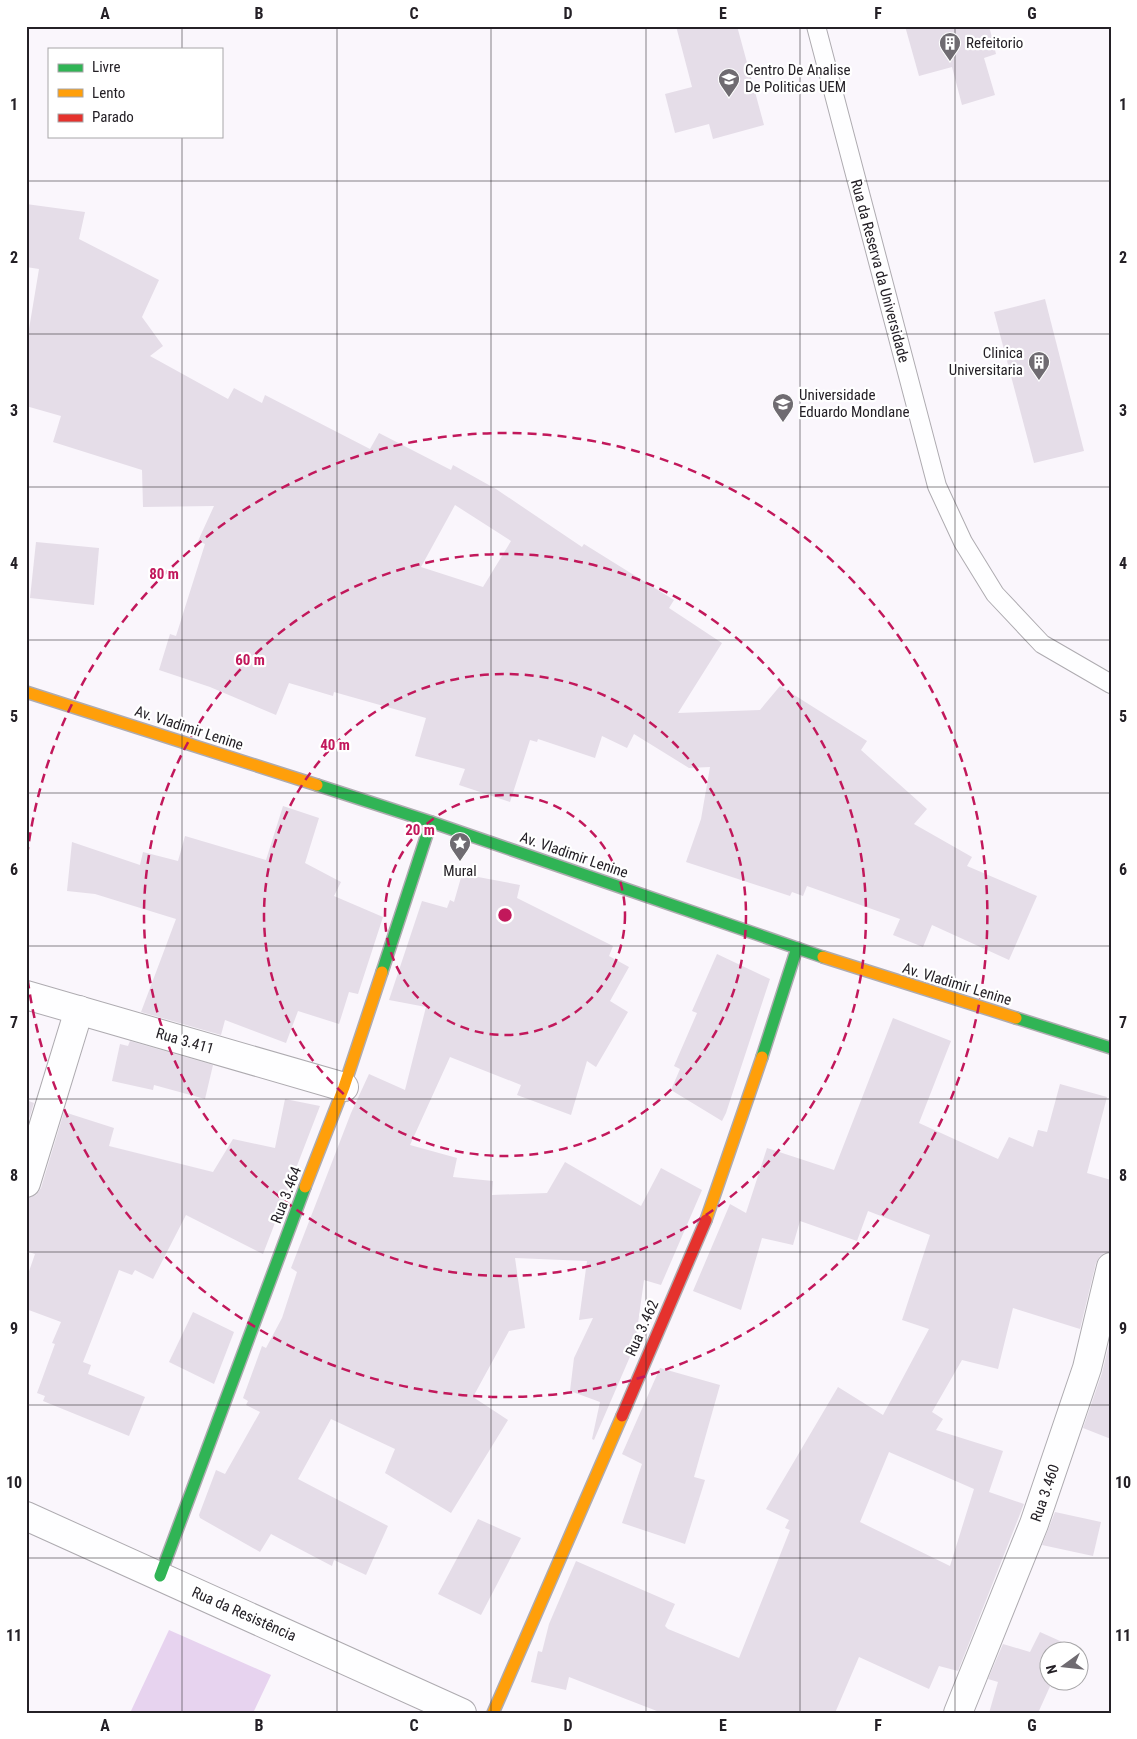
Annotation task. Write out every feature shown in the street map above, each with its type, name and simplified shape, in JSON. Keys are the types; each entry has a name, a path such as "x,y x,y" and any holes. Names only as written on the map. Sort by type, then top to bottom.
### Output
{"street":[{"name":"Av. Vladimir Lenine","path":"26,692 431,822 797,948 1111,1048"},
{"name":"Rua 3.464","path":"160,1576 344,1087 431,822"},
{"name":"Rua 3.462","path":"493,1713 713,1205 797,948"},
{"name":"Rua 3.411","path":"26,995 344,1087"},
{"path":"26,1183 79,1010"},
{"name":"Rua 3.460","path":"958,1713 1034,1524 1087,1368 1111,1267"},
{"name":"Rua da Resistência","path":"26,1516 462,1713"}],"lane":[{"name":"Rua da Reserva da Universidade","path":"816,26 937,486 963,542 995,594 1042,644 1111,684"}],"shaded area":[{"path":"169,1630 271,1675 253,1713 130,1713"}],"building":[{"path":"676,26 737,26 764,125 713,139 709,124 675,133 665,94 692,87"},
{"name":"Refeitorio","path":"905,26 989,26 996,54 984,58 995,95 962,105 952,67 919,76"},
{"path":"26,204 85,212 79,239 159,280 142,317 163,346 150,356 228,399 234,388 262,403 265,395 370,449 379,433 451,470 453,465 496,489 582,547 584,544 674,600 669,608 722,643 678,713 760,710 780,686 867,741 861,750 927,809 914,824 972,857 967,866 1037,896 1009,960 932,925 923,947 893,935 900,919 807,886 803,896 792,892 790,896 686,862 701,819 710,767 689,768 634,734 627,748 602,736 595,758 538,739 537,742 530,740 510,802 459,785 465,769 415,756 426,718 334,692 333,696 289,683 276,715 210,687 159,670 170,634 176,636 205,544 198,541 214,506 143,507 142,470 53,442 61,416 26,406 26,347 39,269 26,267","holes":["455,505 511,541 483,587 421,567"]},
{"name":"Clinica Universitaria","path":"1045,299 1084,451 1034,463 994,312"},
{"path":"36,542 99,548 94,605 30,598"},
{"path":"283,806 319,818 305,863 341,882 334,896 383,917 358,994 349,992 339,1024 298,1011 286,1043 225,1020 221,1035 141,1012 176,919 95,894 67,891 72,842 140,865 143,852 178,861 185,836 266,860"},
{"path":"462,874 520,885 517,898 613,946 609,956 629,967 610,1001 628,1012 596,1067 587,1061 571,1115 517,1095 521,1085 450,1057 410,1145 457,1158 453,1177 493,1181 492,1195 547,1193 565,1162 641,1206 661,1168 702,1190 661,1285 644,1280 635,1345 594,1440 592,1439 600,1402 570,1391 574,1358 593,1318 579,1320 587,1261 515,1258 525,1328 509,1331 473,1397 508,1420 451,1513 385,1473 395,1449 331,1419 298,1479 388,1526 366,1575 334,1560 332,1566 271,1534 260,1552 200,1518 199,1515 216,1470 225,1474 260,1412 246,1405 248,1401 243,1398 262,1346 266,1348 282,1318 297,1272 291,1268 351,1113 369,1074 405,1090 426,1007 389,1000 422,901 447,908 450,900 454,902"},
{"path":"717,954 770,979 722,1121 671,1090 680,1069 674,1066 697,1013 692,1011"},
{"path":"893,1018 951,1041 919,1123 998,1159 1009,1137 1033,1147 1038,1130 1047,1132 1060,1084 1107,1097 1087,1173 1111,1180 1111,1252 1100,1256 1096,1263 1080,1329 1013,1308 998,1369 962,1360 932,1412 943,1419 936,1430 1003,1451 989,1492 1024,1504 958,1671 939,1666 929,1689 859,1657 835,1713 662,1713 569,1677 566,1690 531,1682 538,1651 542,1652 549,1624 576,1561 675,1604 665,1626 668,1629 739,1658 790,1530 785,1528 789,1520 766,1509 838,1387 883,1415 929,1329 902,1320 930,1235 868,1211 857,1241 800,1221 793,1245 762,1238 741,1310 693,1291 730,1204 746,1213 767,1148 834,1170","holes":["889,1452 974,1489 950,1566 860,1522"]},
{"path":"130,1041 213,1065 205,1099 154,1085 153,1090 112,1081 120,1044 128,1046"},
{"path":"285,1099 320,1106 263,1254 186,1215 153,1279 135,1270 132,1275 119,1270 83,1362 91,1365 88,1374 145,1397 129,1436 43,1401 45,1396 37,1393 55,1344 52,1343 61,1322 26,1309 26,1280 35,1254 26,1251 26,1198 36,1195 41,1188 64,1112 114,1128 109,1146 213,1172 233,1139 275,1148"},
{"path":"26,1100 34,1103 26,1129"},
{"path":"193,1312 234,1332 214,1384 169,1362"},
{"path":"1111,1336 1111,1439 1083,1428 1102,1373"},
{"path":"660,1368 720,1385 694,1477 705,1480 685,1544 622,1523 642,1464 622,1454"},
{"path":"1055,1512 1101,1522 1093,1556 1042,1545"},
{"path":"478,1519 521,1538 481,1615 438,1594"},
{"path":"1040,1632 1062,1642 1040,1642 1040,1692 1047,1692 1038,1713 989,1713 998,1682 988,1679 1003,1644 1030,1652"}],"traffic: fast":[{"path":"317,785 431,822 823,957"},
{"path":"382,972 431,822"},
{"path":"762,1057 797,948"},
{"path":"1016,1018 1111,1048"},
{"path":"160,1576 305,1187"}],"traffic: slow":[{"path":"26,692 317,785"},
{"path":"823,957 1016,1018"},
{"path":"305,1187 344,1087 382,972"},
{"path":"706,1220 762,1057"},
{"path":"493,1713 622,1416"}],"traffic: jam":[{"path":"622,1416 706,1220"}],"place":[{"name":"Refeitorio","path":"950,62"},
{"name":"Centro De Analise De Politicas UEM","path":"729,98"},
{"name":"Clinica Universitaria","path":"1039,381"},
{"name":"Universidade Eduardo Mondlane","path":"783,423"},
{"name":"Mural","path":"460,862"}]}
